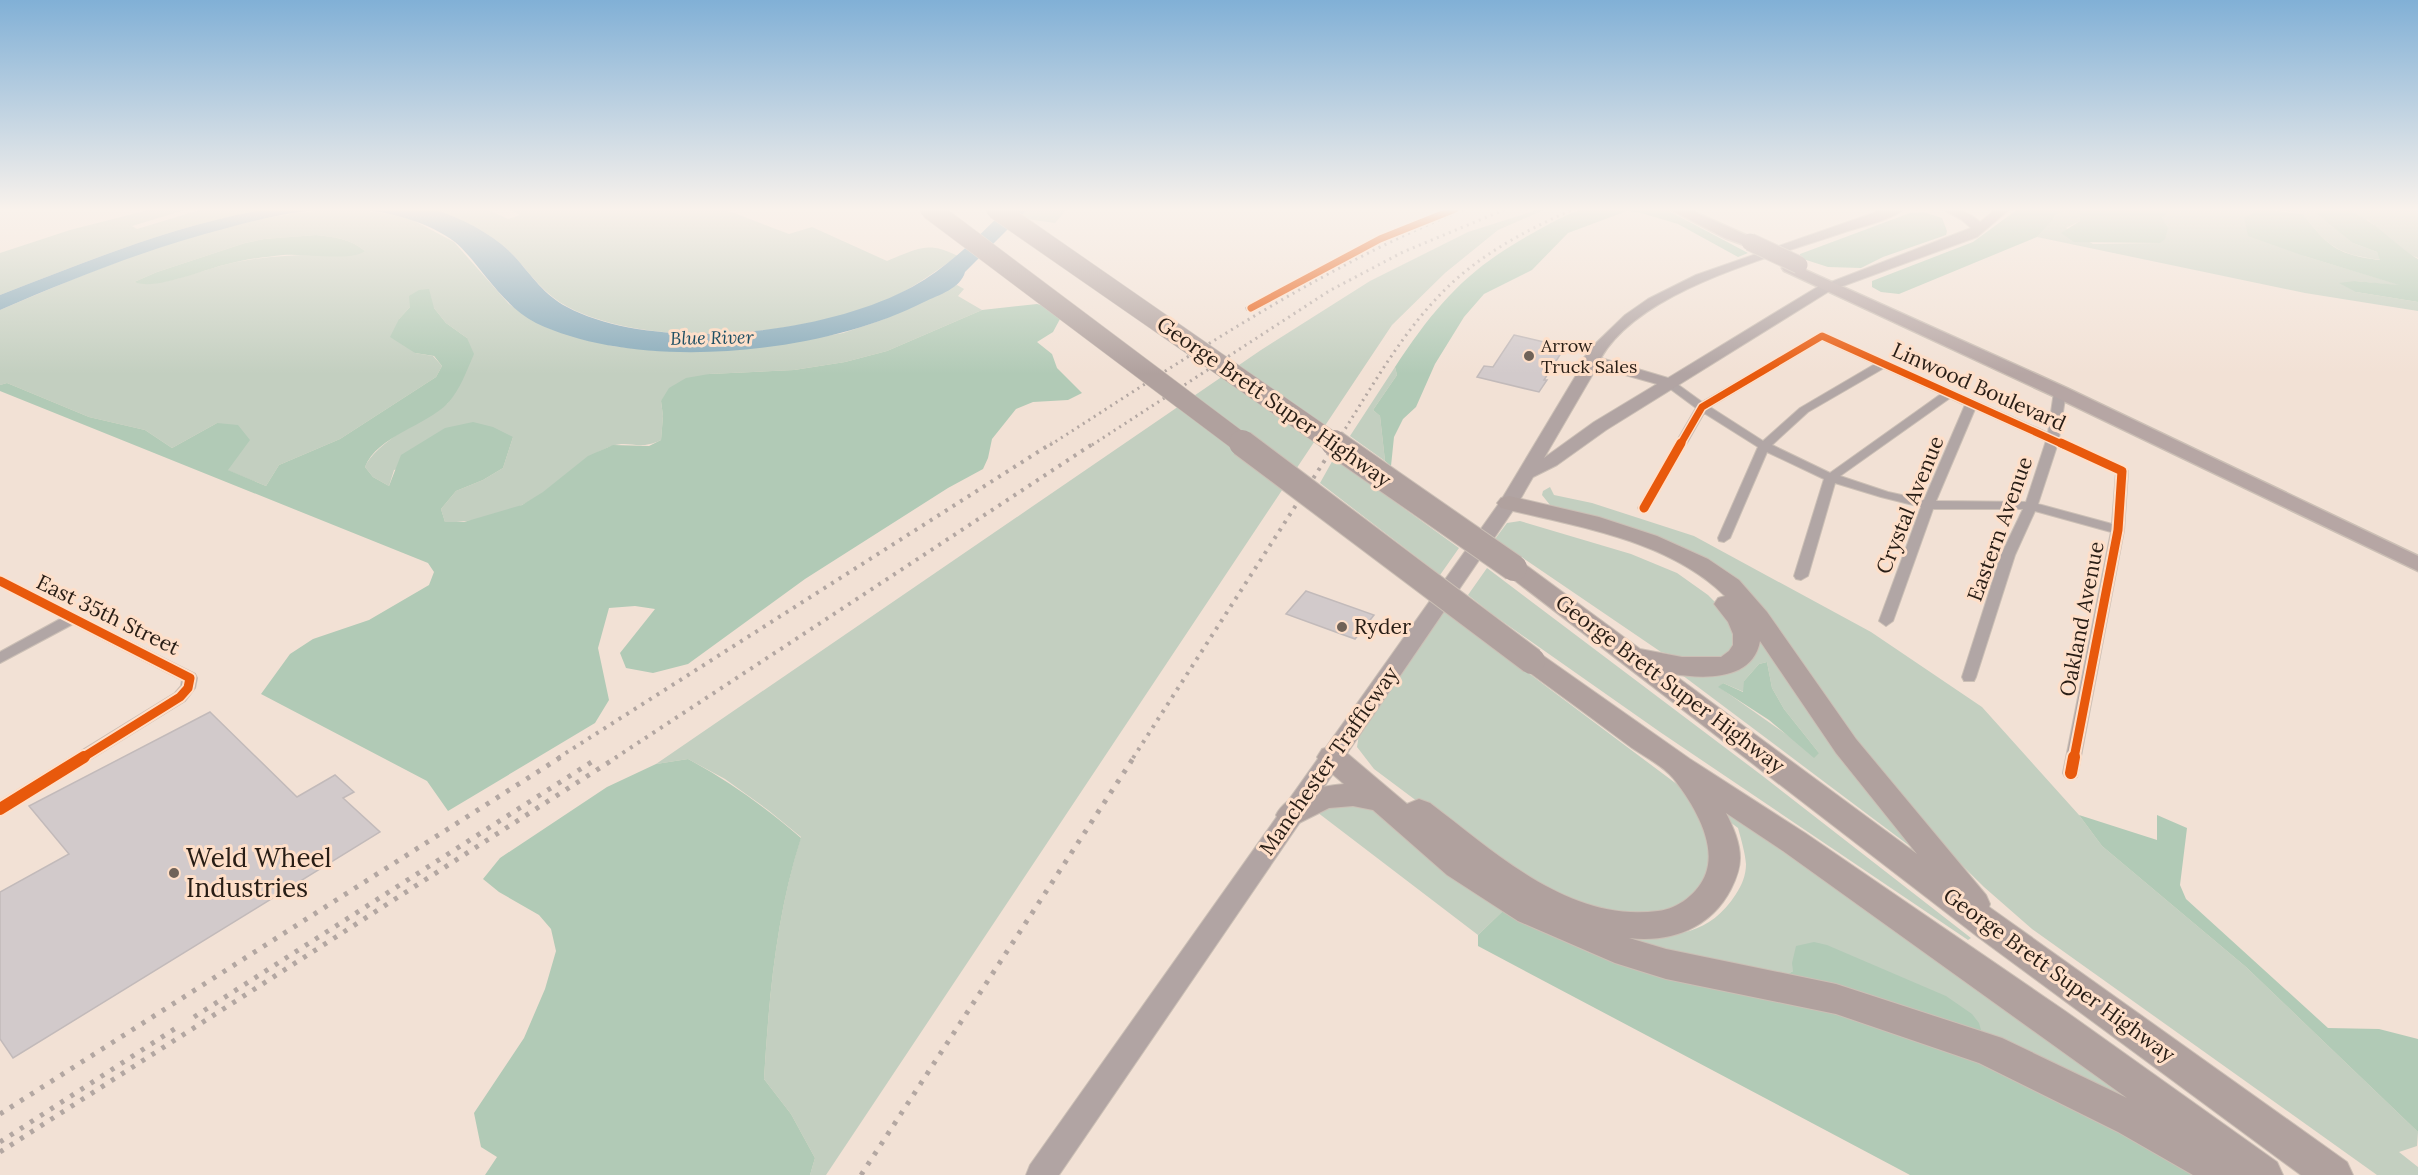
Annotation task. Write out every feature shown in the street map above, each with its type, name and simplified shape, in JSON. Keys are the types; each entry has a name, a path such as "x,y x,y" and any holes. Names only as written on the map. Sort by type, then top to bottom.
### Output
{"highway":[{"name":"George Brett Super Highway","path":"1003,264 1532,662 1679,767 1794,842 2033,1009 2263,1175"},
{"name":"George Brett Super Highway","path":"1075,264 1514,568 1990,927 2332,1175"},
{"path":"1509,502 1544,519 1640,550 1685,571 1706,584 1731,608 1743,624 1748,638 1746,648 1737,659 1721,666 1697,668 1634,658"},
{"path":"1509,502 1544,510 1654,544 1688,559 1720,578 1737,593 1750,607 1846,746 1942,859 1990,927"},
{"path":"1332,757 1379,782 1524,890 1571,914 1614,925 1659,926 1691,916 1710,898 1722,878 1724,854 1715,823 1700,793 1679,767"},
{"path":"1332,757 1458,866 1530,911 1584,936 1666,964 1836,999 1989,1050 2131,1119 2231,1175"},
{"path":"1291,815 1324,797 1353,795 1382,800"}],"main road":[{"name":"Manchester Trafficway","path":"1041,1175 1509,502 1590,360 1606,340 1630,318 1676,290 1739,264"},
{"path":"1790,264 1952,338 1972,351 2418,564"},
{"path":"1527,473 1551,461 1600,426 1669,383 1833,285 1892,264"},
{"path":"1590,360 1669,383"}],"street":[{"path":"1251,309 1334,264"},
{"name":"Linwood Boulevard","path":"1702,407 1822,336 2122,471"},
{"path":"1724,538 1764,446 1804,410 1882,364"},
{"path":"1669,383 1713,416 1802,467 1830,478 1929,504 2031,506 2118,530"},
{"name":"Eastern Avenue","path":"1969,677 2008,555 2031,506 2053,439 2060,392"},
{"path":"1801,576 1830,478 1948,393"},
{"name":"Crystal Avenue","path":"1886,621 1929,504 1971,404"},
{"path":"1644,508 1702,407"},
{"name":"Oakland Avenue","path":"2071,773 2118,530 2122,471"},
{"name":"East 35th Street","path":"0,581 181,671 190,678 188,687 180,697 0,809"},
{"path":"0,658 74,618"}],"green space":[{"path":"0,264 81,264 0,295"},
{"path":"113,264 182,264 134,282 143,284 180,278 229,264 473,264 509,304 536,322 612,346 659,351 719,351 843,333 882,320 957,285 964,289 958,296 982,310 887,351 845,362 794,370 709,374 661,401 663,416 661,440 647,445 618,444 604,449 544,492 509,511 470,521 445,522 441,509 456,491 483,480 503,468 513,437 394,470 389,486 373,477 365,467 370,458 390,440 448,403 467,338 446,323 434,308 410,307 399,319 415,353 433,356 442,366 436,377 340,439 279,465 266,486 227,470 217,423 172,448 145,430 89,417 7,383 0,385 0,310"},
{"path":"182,264 229,264 167,282 143,284 134,282"},
{"path":"521,264 947,264 902,293 858,310 775,329 730,333 686,333 643,329 603,321 568,307 533,278"},
{"path":"1404,264 1456,264 1392,325 826,1175 810,1175 815,1158 791,1114 764,1079 775,957 785,897 801,837 725,779 688,759 656,764 1261,350 1370,281"},
{"path":"1484,264 1538,264 1532,270 1484,294 1464,317 1435,364 1416,407 1403,419 1394,437 1391,466 1385,461 1380,416 1373,410 1397,375 1395,367 1425,325 1439,307"},
{"path":"1818,264 1869,264 1861,268 1828,267"},
{"path":"1916,264 1972,264 1899,294 1881,292 1872,287 1872,281"},
{"path":"2165,264 2330,264 2404,286 2355,281 2356,292 2418,302 2418,311 2305,293"},
{"path":"2330,264 2418,264 2418,302 2356,292 2339,283 2355,281 2399,285"},
{"path":"429,289 434,308 446,323 467,338 474,354 460,386 448,403 439,411 380,447 365,467 373,477 389,486 401,455 445,428 473,422 493,427 513,437 503,468 483,480 456,491 441,509 445,522 464,522 522,505 543,492 588,456 613,445 649,446 661,440 663,416 661,401 669,388 686,378 709,374 794,370 845,362 887,351 982,310 1037,304 1056,309 1060,319 1053,332 1037,342 1052,354 1057,368 1082,393 1068,400 1033,402 1016,409 992,439 983,469 948,488 805,579 688,664 653,673 626,668 620,653 655,609 635,606 609,608 598,648 609,700 595,723 448,811 427,781 261,694 290,654 313,639 369,620 429,585 434,572 428,563 0,391 0,385 7,383 89,417 145,430 172,448 217,423 238,425 250,440 228,470 266,486 279,465 340,439 436,377 442,366 434,356 415,353 390,337 399,319 410,307 409,296 419,290"},
{"path":"1395,367 1397,375 1373,410 1380,416 1385,461 1350,436"},
{"path":"1334,458 1459,548 1440,575 1320,483"},
{"path":"1550,487 1554,495 1592,503 1694,536 1871,632 1982,707 2079,815 2102,846 2246,967 2418,1132 2417,1146 2399,1152 2418,1167 2418,1175 2377,1175 2032,929 1984,887 1915,819 1733,580 1550,505 1542,495 1543,491"},
{"path":"1520,521 1631,554 1677,573 1708,595 1722,609 1737,634 1733,649 1715,660 1703,662 1661,652 1495,539 1507,523"},
{"path":"1487,568 1764,777 1971,938 1968,940 1660,732 1492,614 1468,595"},
{"path":"1444,610 1678,785 1698,806 1715,843 1700,897 1658,916 1603,917 1517,876 1374,769 1357,747 1359,734"},
{"path":"1759,638 1839,756 1915,850 1678,672 1694,674","holes":["1767,662 1772,688 1784,709 1819,753 1790,737 1719,687 1723,683 1744,692 1744,681 1759,664"]},
{"path":"1767,662 1772,688 1784,709 1819,753 1814,758 1769,720 1718,687 1723,683 1743,692 1744,681 1759,664"},
{"path":"688,759 746,795 801,838 785,897 775,957 764,1079 791,1114 815,1158 810,1175 485,1175 497,1157 481,1147 474,1113 524,1038 545,989 556,951 551,929 539,915 499,892 483,879 500,858 607,787 656,764"},
{"path":"1364,801 1506,908 1478,935 1313,809"},
{"path":"1727,813 1948,966 2175,1130 1793,971 1786,975 1630,942 1631,938 1690,931 1715,918 1726,908 1742,883 1746,864 1738,828 1730,822"},
{"path":"2079,815 2157,840 2157,815 2187,828 2180,885 2186,899 2328,1028 2379,1029 2418,1039 2418,1132 2246,967 2102,846"},
{"path":"1506,908 1588,952 1629,967 1824,1011 1938,1047 2002,1072 2208,1175 1910,1175 1478,946 1478,935"},
{"path":"1814,942 1827,945 1946,996 1972,1014 1979,1023 1983,1037 1786,975 1793,971 1792,963 1796,946"}],"water":[{"name":"Blue River","path":"80,264 113,264 0,310 0,295"},
{"name":"Blue River","path":"475,264 521,264 545,291 559,302 604,322 646,330 693,334 741,332 834,317 876,303 912,287 946,264 973,264 954,287 943,294 883,320 836,334 785,345 732,351 678,352 627,348 579,339 536,323 509,303"}],"building":[{"name":"Arrow Truck Sales","path":"1514,335 1565,347 1539,392 1477,377 1484,366 1493,367"},
{"name":"Ryder","path":"1306,591 1374,615 1355,639 1286,614"},
{"name":"Weld Wheel Industries","path":"210,712 297,797 335,775 354,792 343,798 380,832 13,1058 0,1039 0,892 69,854 29,806"}],"railway":[{"path":"1050,445 1201,348 1347,264"},
{"path":"1092,445 1329,291 1381,264"},
{"path":"1335,445 1375,381 1419,319 1453,282 1475,264"},
{"path":"558,758 1052,443"},
{"path":"615,758 1094,443"},
{"path":"1133,758 1336,443"},
{"path":"0,1114 561,757"},
{"path":"0,1152 617,757"},
{"path":"861,1175 1134,757"},
{"path":"194,1017 593,761"},
{"path":"0,1142 176,1028"}],"cycle path":[{"path":"1251,308 1334,264"},
{"path":"1644,508 1702,407 1822,336 2122,471 2118,530 2071,773"},
{"path":"0,581 190,678 188,688 180,697 0,809"}],"place":[{"name":"Arrow Truck Sales","path":"1529,356"},
{"name":"Ryder","path":"1342,627"},
{"name":"Weld Wheel Industries","path":"174,873"}]}
